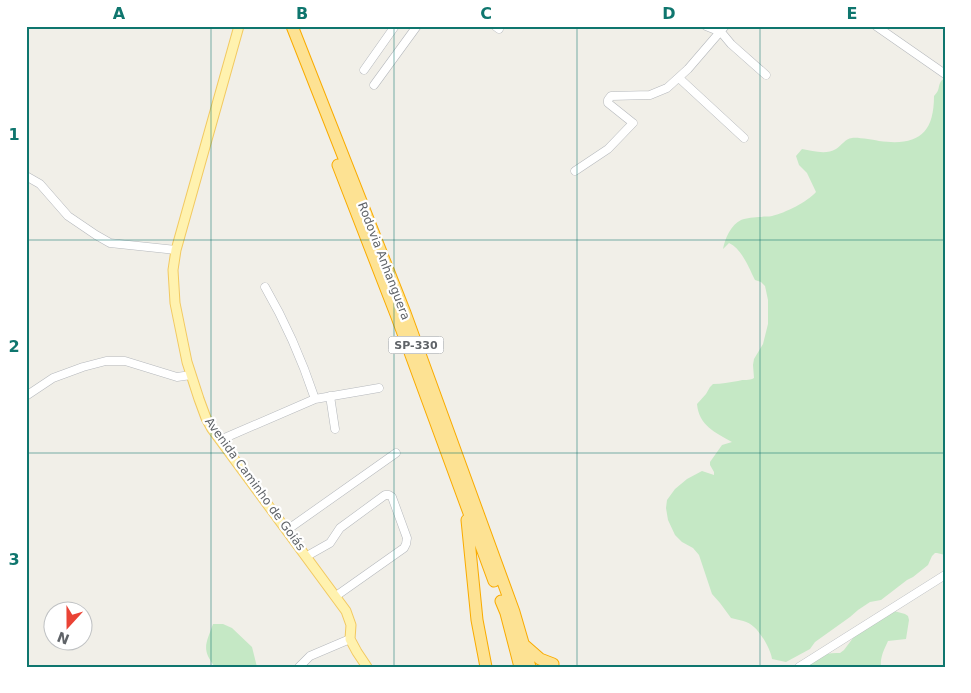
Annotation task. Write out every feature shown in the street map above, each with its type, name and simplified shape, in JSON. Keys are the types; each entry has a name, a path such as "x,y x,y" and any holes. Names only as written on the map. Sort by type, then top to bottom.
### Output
{"highway":[{"name":"Rodovia Anhanguera","path":"284,26 397,317 466,503 506,613 520,667"},
{"name":"Rodovia Anhanguera","path":"292,26 405,314 514,612 530,667"},
{"path":"466,503 477,620 486,667"},
{"path":"524,645 540,659 553,666"}],"main road":[{"name":"Avenida Caminho de Goiás","path":"238,28 176,250 173,270 174,303 187,362 206,418 220,440 346,611 351,625 350,639 367,667"}],"street":[{"path":"364,70 395,26"},
{"path":"374,86 417,26"},
{"path":"706,26 723,29"},
{"path":"876,26 945,74"},
{"path":"723,29 731,44 766,76"},
{"path":"575,171 608,149 633,123 608,103 611,96 650,95 668,88 723,29"},
{"path":"679,78 744,138"},
{"path":"26,176 40,184 68,216 110,243 176,250"},
{"path":"265,287 280,313 305,370 315,399"},
{"path":"26,396 53,378 106,361 125,361 176,378 191,375"},
{"path":"220,440 315,399 379,388"},
{"path":"330,396 335,430"},
{"path":"286,530 396,453"},
{"path":"307,556 330,543 340,528 384,495 392,497 407,538 404,548 336,596"},
{"path":"799,667 945,575"},
{"path":"299,667 310,656 350,639"}],"green space":[{"path":"945,79 945,555 935,553 928,565 913,577 881,600 870,602 858,610 815,642 810,649 786,662 772,659 763,637 757,630 746,622 731,618 712,594 699,555 693,548 682,542 675,535 668,520 666,508 667,500 675,489 687,479 702,471 714,475 710,462 722,445 732,442 704,423 698,412 697,404 713,384 754,378 754,359 763,344 768,324 768,300 765,286 755,280 745,259 734,246 729,243 723,249 724,245 731,228 737,222 783,212 802,203 816,192 807,173 799,165 796,156 802,149 828,152 852,138 904,142 921,135 927,129 931,120 934,96 942,80"},
{"path":"894,611 908,616 906,639 888,641 882,657 881,667 803,667 816,658 840,653 859,630"},
{"path":"213,624 223,624 232,628 252,647 257,667 215,667 206,651 208,637"}]}
